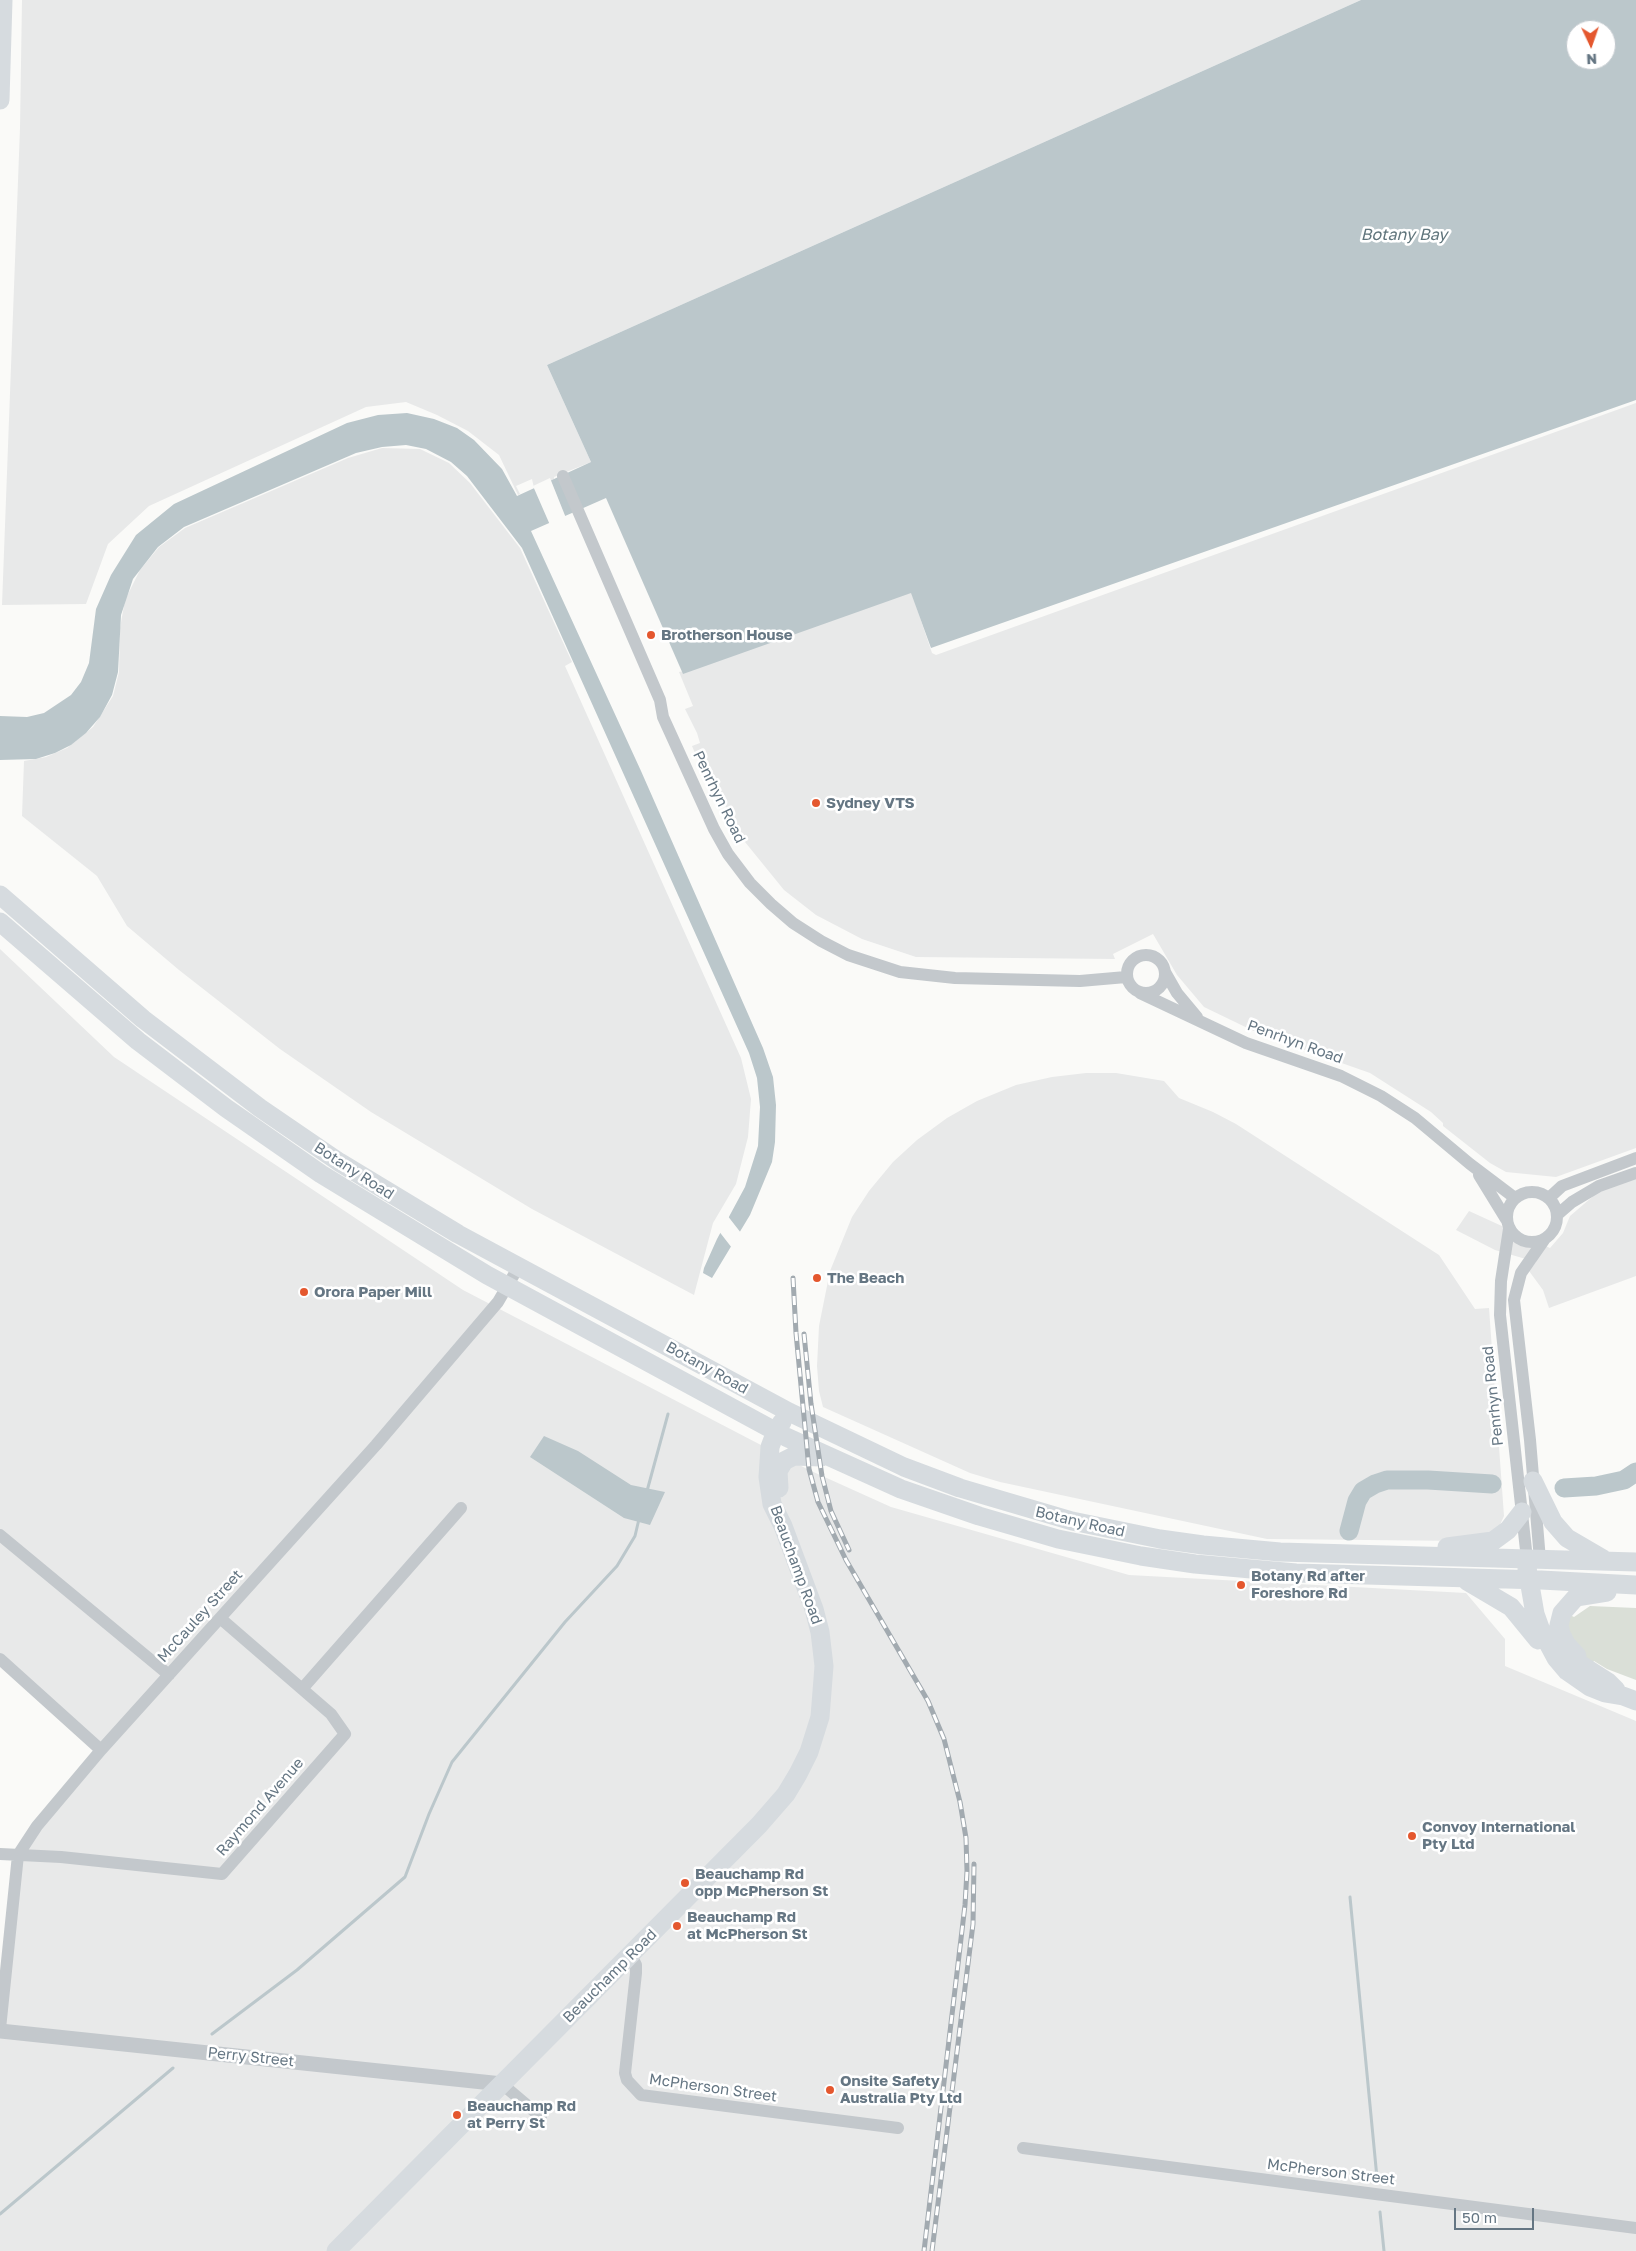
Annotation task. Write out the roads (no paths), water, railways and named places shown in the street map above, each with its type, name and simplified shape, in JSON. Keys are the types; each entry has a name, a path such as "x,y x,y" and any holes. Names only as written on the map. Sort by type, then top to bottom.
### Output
{"main road":[{"path":"0,100 0,33 3,0"},
{"name":"Botany Road","path":"0,895 143,1019 260,1108 398,1199 519,1266 783,1422 834,1459 901,1489 1042,1535 1099,1549 1186,1563 1252,1570 1463,1579 1535,1580 1636,1587"},
{"name":"Botany Road","path":"0,922 101,1011 226,1108 321,1174 424,1238 507,1286 783,1422 830,1434 942,1482 1029,1510 1072,1522 1160,1539 1280,1552 1636,1562"},
{"name":"Beauchamp Road","path":"336,2251 759,1825 786,1794 806,1759 816,1732 824,1682 823,1650 814,1608 783,1526 772,1504 768,1477 770,1447 783,1422"},
{"path":"783,1526 784,1511 777,1478 780,1465 789,1458 804,1455 834,1459"},
{"path":"1533,1481 1553,1522 1567,1538 1574,1544 1607,1561"},
{"path":"1368,1554 1463,1546 1493,1541 1508,1530 1522,1512"},
{"path":"1533,1559 1535,1580 1556,1636 1572,1659 1629,1698"},
{"path":"1463,1579 1511,1606 1544,1647 1567,1670 1590,1687 1605,1693 1629,1698"},
{"path":"1535,1580 1531,1602 1537,1621 1556,1658"},
{"path":"1589,1670 1566,1644 1561,1634 1559,1625 1562,1613 1576,1597 1636,1587"}],"street":[{"name":"Penrhyn Road","path":"563,476 660,700 663,717 714,829 728,854 750,883 793,923 848,955 900,972 955,978 1080,981 1126,977"},
{"name":"Penrhyn Road","path":"1200,1021 1177,993 1158,959 1143,955 1130,962 1126,977 1129,984 1140,993 1246,1043 1342,1076 1381,1096 1415,1118 1515,1198"},
{"path":"1140,993 1147,994 1158,989 1165,972"},
{"path":"1548,1198 1562,1186 1636,1158"},
{"path":"1474,1167 1515,1236 1524,1241 1544,1240"},
{"path":"1557,1215 1572,1202 1599,1186 1636,1173"},
{"path":"1508,1224 1508,1208 1515,1198 1530,1191 1548,1198 1555,1205 1556,1225 1521,1273 1514,1300 1530,1440 1533,1481 1533,1559"},
{"name":"Penrhyn Road","path":"1508,1224 1500,1296 1500,1315 1522,1512 1533,1559"},
{"name":"McCauley Street","path":"0,2030 18,1855 37,1826 101,1750 376,1446 429,1381 488,1314 519,1266"},
{"path":"302,1689 461,1508"},
{"path":"0,1535 169,1675"},
{"name":"Raymond Avenue","path":"18,1855 62,1857 222,1874 345,1734 331,1714 220,1618"},
{"path":"0,1659 101,1750"},
{"path":"0,1854 18,1855"},
{"name":"McPherson Street","path":"631,1955 636,1973 625,2073 627,2080 641,2095 898,2128"},
{"name":"Perry Street","path":"0,2030 502,2084"},
{"path":"502,2084 541,2117"},
{"name":"McPherson Street","path":"1023,2148 1636,2228"}],"water":[{"name":"Botany Bay","path":"1361,0 1636,0 1636,400 931,648 911,593 683,674 606,498 531,531 641,771 763,1048 773,1077 776,1105 775,1142 772,1162 750,1215 712,1278 703,1273 704,1268 745,1187 758,1146 760,1107 757,1078 749,1053 522,548 467,476 451,462 426,449 406,445 382,447 356,453 184,527 158,547 133,579 121,615 118,672 112,695 100,717 86,733 71,745 55,753 36,759 0,760 0,716 27,717 44,713 71,695 81,682 89,663 96,609 111,575 136,535 174,504 347,423 378,415 407,413 434,419 457,428 474,440 502,469 517,496 591,462 547,365"},
{"path":"544,1436 578,1451 631,1485 665,1492 650,1525 624,1518 530,1457"}],"waterway":[{"path":"647,1491 668,1414"},
{"path":"1564,1488 1596,1486 1624,1480 1636,1472"},
{"path":"1349,1531 1357,1501 1363,1491 1387,1480 1428,1480 1492,1484"},
{"path":"212,2034 297,1970 405,1877 429,1814 452,1762 565,1622 617,1566 635,1536 639,1519"},
{"path":"1350,1897 1377,2178"},
{"path":"0,2214 173,2068"},
{"path":"1380,2212 1384,2251"}],"railway":[{"path":"793,1278 796,1333 809,1469 818,1502 846,1560 928,1701 944,1739 960,1802 966,1838 965,1905 924,2251"},
{"path":"804,1334 811,1404 822,1476 831,1511 849,1550"},
{"path":"932,2251 973,1924 974,1864"}],"place":[{"name":"Brotherson House","path":"651,635"},
{"name":"Sydney VTS","path":"816,803"},
{"name":"The Beach","path":"817,1278"},
{"name":"Orora Paper Mill","path":"304,1292"},
{"name":"Botany Rd after Foreshore Rd","path":"1241,1585"},
{"name":"Convoy International Pty Ltd","path":"1412,1836"},
{"name":"Beauchamp Rd opp McPherson St","path":"685,1883"},
{"name":"Beauchamp Rd at McPherson St","path":"677,1926"},
{"name":"Onsite Safety Australia Pty Ltd","path":"830,2090"},
{"name":"Beauchamp Rd at Perry St","path":"457,2115"}]}
